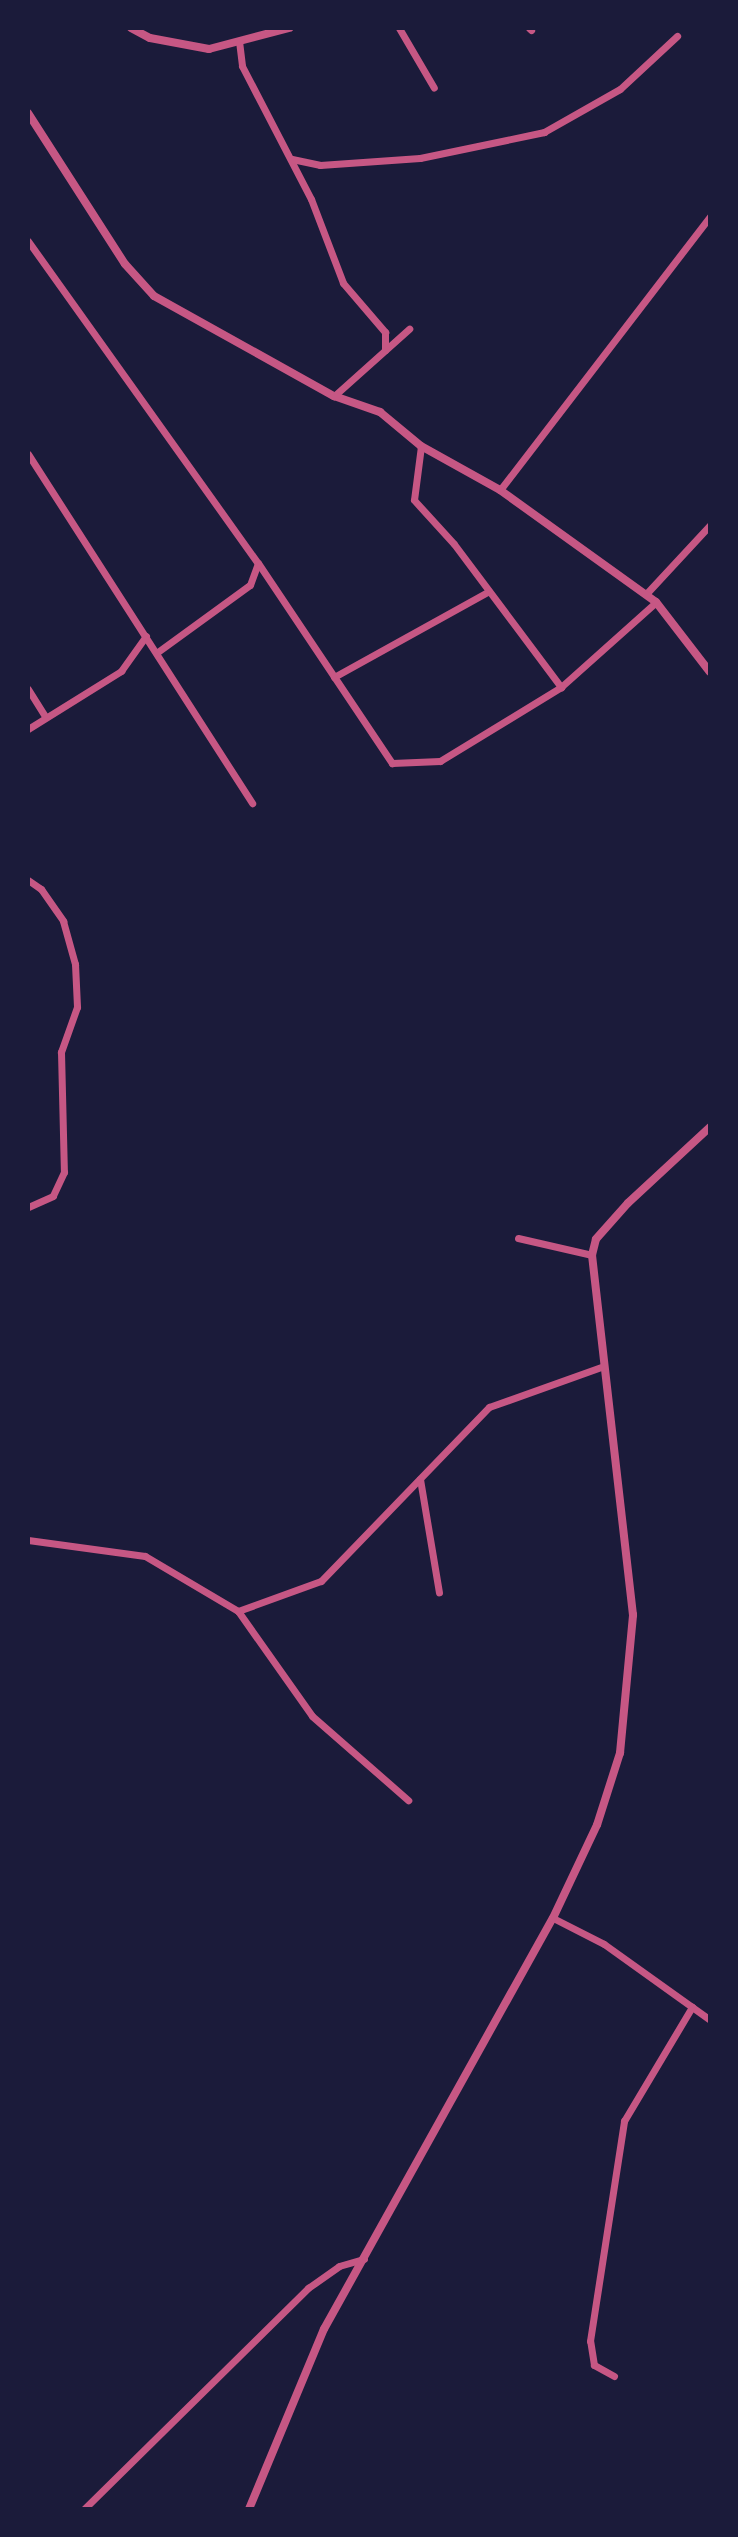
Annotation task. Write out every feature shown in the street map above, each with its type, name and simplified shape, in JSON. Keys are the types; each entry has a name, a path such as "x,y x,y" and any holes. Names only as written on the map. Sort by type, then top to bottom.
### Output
{"street":[{"path":"131,28 150,38 209,49 289,28"},
{"path":"399,28 434,88"},
{"path":"292,159 320,165 420,158 544,132 620,89 677,36"},
{"path":"239,41 242,66 292,159 343,283 385,332 385,350"},
{"path":"28,113 125,264 154,296 334,396 380,412 421,446 500,490 656,602 710,672"},
{"path":"500,490 710,216"},
{"path":"28,241 258,563 392,763 440,761 561,687 656,602"},
{"path":"334,396 409,329"},
{"path":"421,446 414,500 489,591 561,687"},
{"path":"28,454 146,636 159,651 252,803"},
{"path":"646,594 710,525"},
{"path":"159,651 250,585 258,563"},
{"path":"334,677 489,591"},
{"path":"28,729 121,671 146,636"},
{"path":"28,689 45,716"},
{"path":"28,880 41,889 63,921 75,964 77,1007 61,1052 64,1172 53,1196 28,1207"},
{"path":"249,2509 324,2329 367,2258 553,1918 597,1825 620,1753 631,1675 633,1615 592,1255 596,1239 628,1203 710,1127"},
{"path":"518,1238 592,1255"},
{"path":"238,1611 321,1581 489,1407 604,1366"},
{"path":"420,1479 439,1592"},
{"path":"28,1540 145,1556 238,1611 312,1716 408,1800"},
{"path":"553,1918 604,1944 710,2020"},
{"path":"614,2376 594,2365 590,2341 624,2121 692,2007"},
{"path":"84,2509 308,2288 339,2266 367,2258"}]}
